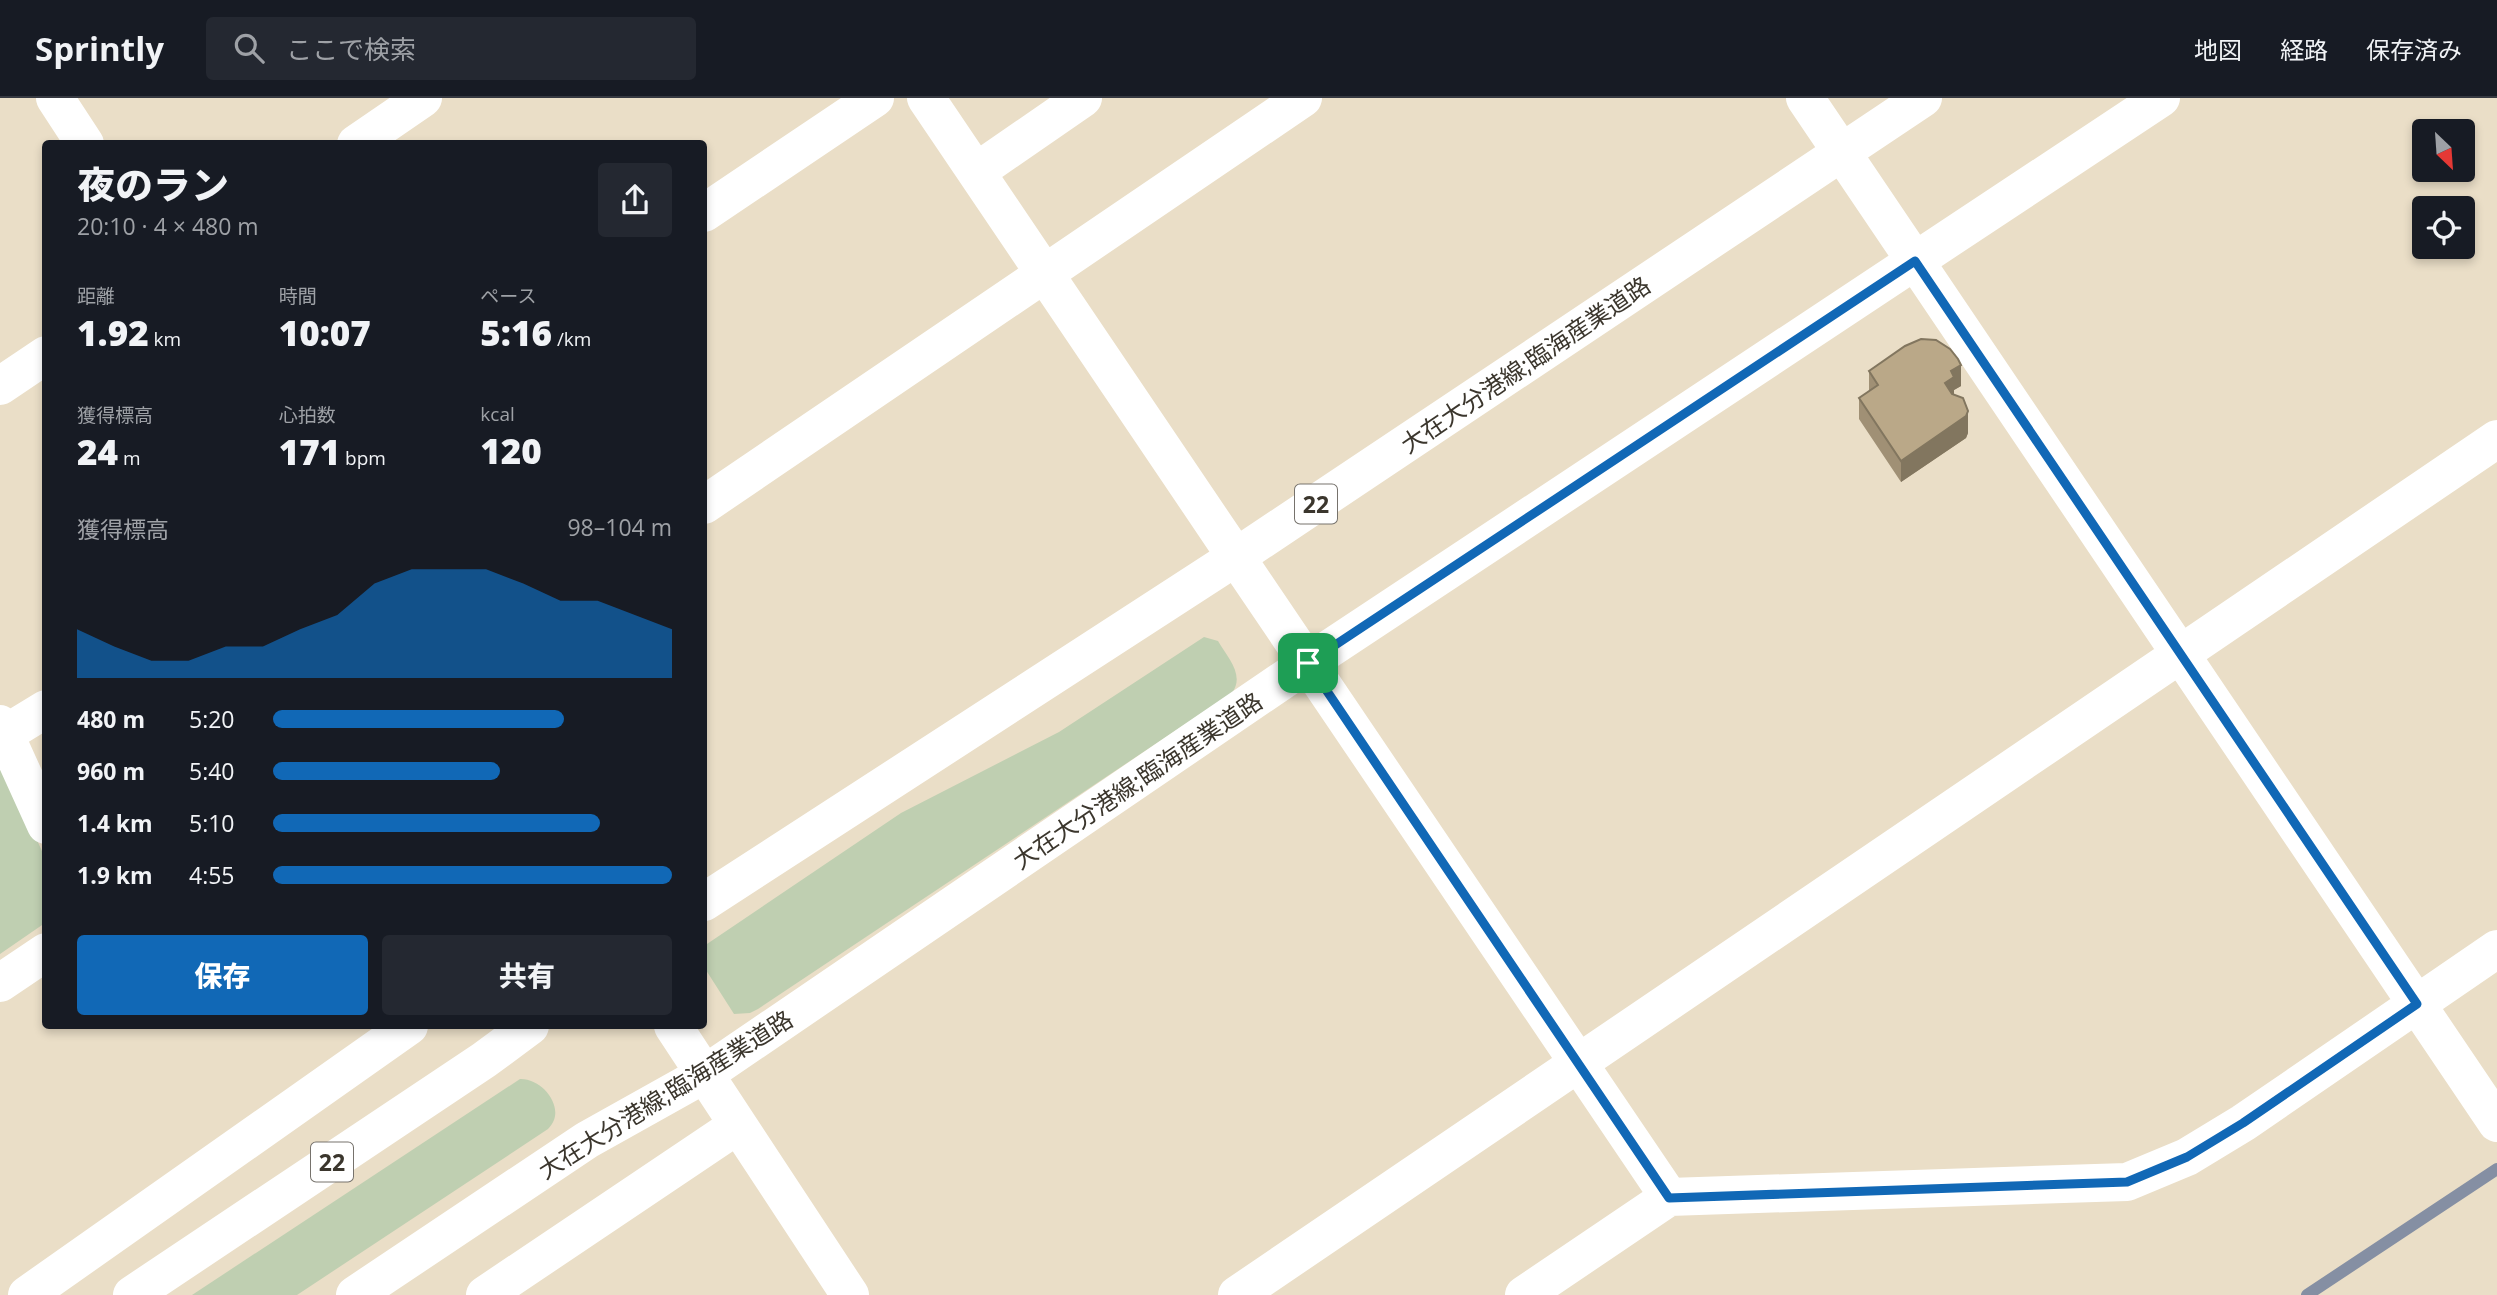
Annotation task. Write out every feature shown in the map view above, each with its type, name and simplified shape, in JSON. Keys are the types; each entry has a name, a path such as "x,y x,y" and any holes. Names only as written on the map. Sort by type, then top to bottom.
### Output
{"street":[{"path":"55,98 82,140"},
{"path":"362,140 423,98"},
{"path":"707,211 875,98"},
{"path":"926,98 1669,1198"},
{"path":"976,172 1083,98"},
{"path":"707,503 1303,98"},
{"path":"1805,98 2497,1123"},
{"name":"大在大分港線;臨海産業道路","path":"707,900 1236,557 1923,98"},
{"name":"大在大分港線;臨海産業道路","path":"355,1295 587,1140 705,1074 1308,663 2161,98"},
{"path":"0,386 42,358"},
{"path":"1237,1295 2497,439"},
{"path":"42,711 2,729 42,816"},
{"path":"1524,1295 1669,1198 2127,1182 2199,1151 2497,950"},
{"path":"0,983 42,955"},
{"path":"27,1295 405,1029"},
{"name":"22","path":"132,1295 484,1060 526,1029"},
{"path":"675,1029 850,1295"},
{"path":"485,1295 738,1125"}],"green space":[{"path":"1204,637 1218,641 1234,667 1237,680 1232,693 758,1009 750,1013 734,1014 707,972 707,944 901,813 1059,732"},
{"path":"0,758 42,851 42,925 0,954"},
{"path":"520,1079 537,1084 550,1096 555,1113 548,1129 297,1295 192,1295"}],"building":[{"path":"1921,339 1936,340 1950,349 1958,359 1961,365 1951,371 1954,377 1945,383 1952,394 1963,398 1968,411 1966,416 1901,461 1859,398 1878,385 1869,371 1905,346"}],"waterway":[{"path":"2307,1295 2497,1169"}],"route":[{"path":"1915,261 2417,1004 2243,1123 2187,1157 2127,1182 1669,1198 1308,663 1915,261"}]}
